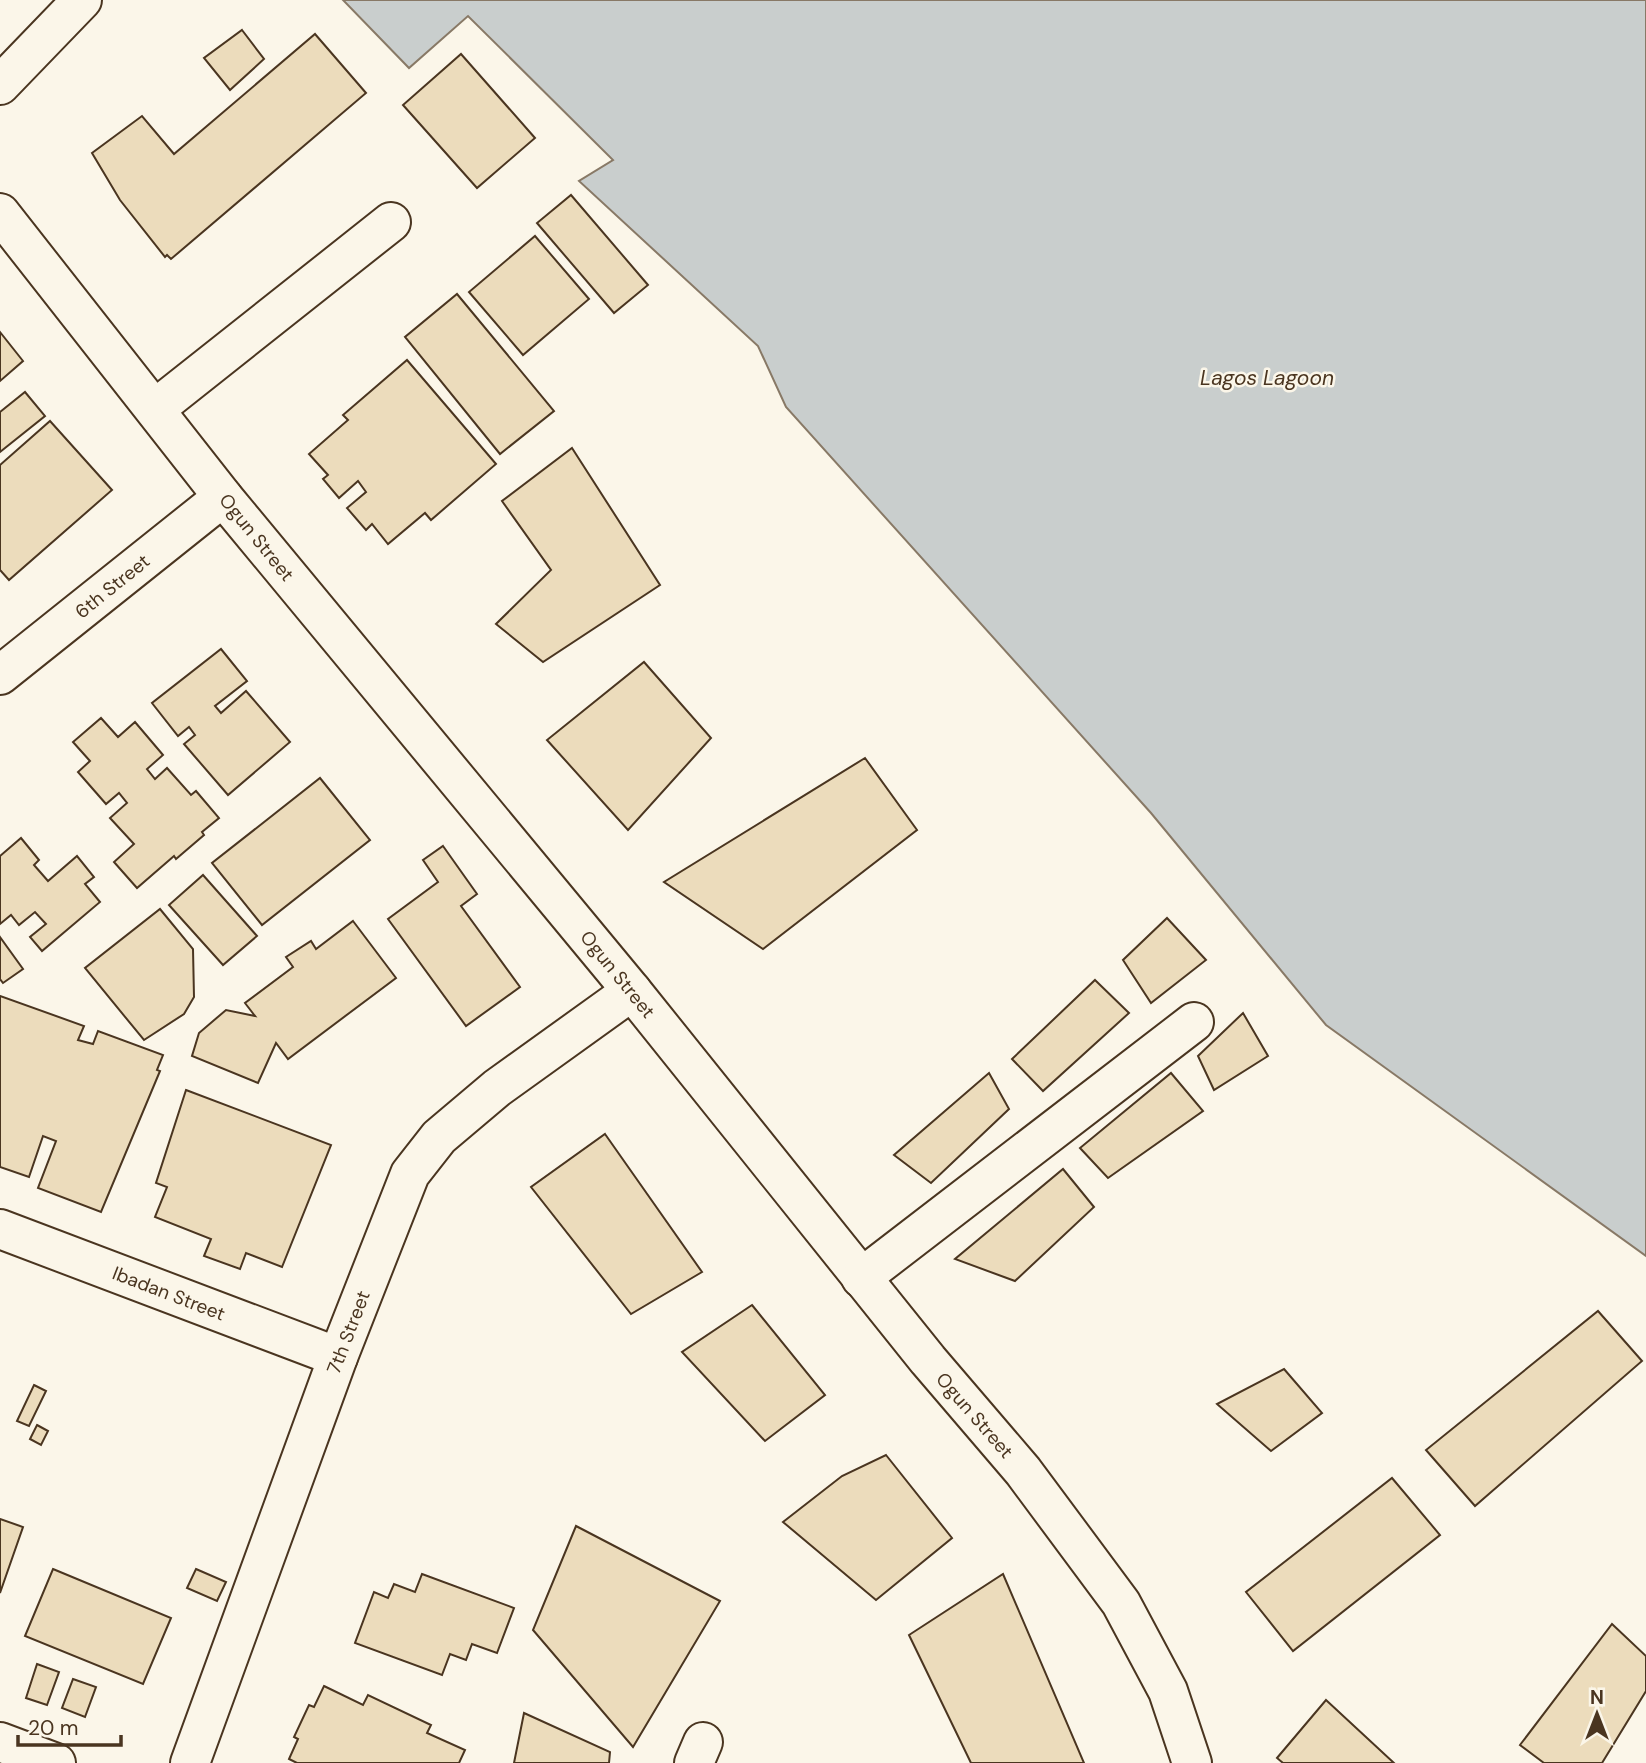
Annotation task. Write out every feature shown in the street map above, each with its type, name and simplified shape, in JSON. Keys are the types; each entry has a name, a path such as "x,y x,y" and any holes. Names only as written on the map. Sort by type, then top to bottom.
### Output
{"street":[{"path":"0,85 82,0"},
{"name":"Ogun Street","path":"0,213 223,497 632,990 861,1278 1023,1471 1122,1602 1168,1691 1192,1763"},
{"path":"155,409 391,222"},
{"name":"6th Street","path":"0,675 223,497"},
{"name":"7th Street","path":"190,1763 338,1357 410,1174 439,1137 497,1088 632,990"},
{"path":"861,1278 1194,1022"},
{"name":"Ibadan Street","path":"0,1229 338,1357"},
{"path":"0,1742 56,1763"}],"water":[{"name":"Lagos Lagoon","path":"343,0 1646,0 1646,1256 1326,1025 1151,813 786,407 758,346 579,181 613,160 468,16 409,68"}],"building":[{"path":"242,30 264,59 230,90 204,58"},
{"path":"315,34 366,93 171,259 167,255 165,257 120,200 92,153 142,116 174,154"},
{"path":"461,54 535,138 477,188 403,105"},
{"path":"571,195 648,285 614,313 537,223"},
{"path":"535,236 589,299 523,355 469,292"},
{"path":"457,294 554,411 500,454 405,337"},
{"path":"0,332 23,361 0,381"},
{"path":"407,360 496,464 431,520 425,513 388,544 372,524 366,530 347,508 366,492 358,481 339,498 323,479 328,475 309,454 348,420 343,415"},
{"path":"25,392 45,416 0,452 0,412"},
{"path":"50,421 112,490 9,580 0,570 0,465"},
{"path":"572,448 660,585 543,662 496,624 551,570 502,501"},
{"path":"221,649 247,681 215,706 221,713 246,691 290,742 228,795 184,744 195,735 189,727 178,736 152,703"},
{"path":"644,662 711,738 628,830 547,740"},
{"path":"101,718 118,737 135,722 163,755 147,769 155,779 167,768 191,795 196,791 219,818 176,859 174,856 137,888 114,862 134,844 110,818 127,803 119,793 106,804 78,772 90,761 73,742"},
{"path":"865,758 917,830 763,949 664,882"},
{"path":"320,778 370,840 262,925 212,863"},
{"path":"21,838 39,860 34,865 48,881 77,856 94,877 85,884 100,902 42,951 30,937 46,924 35,912 19,925 11,915 0,924 0,856"},
{"path":"443,846 477,894 461,906 520,987 466,1026 388,919 438,882 423,860"},
{"path":"203,875 257,936 223,965 169,905"},
{"path":"160,909 193,949 194,997 184,1014 144,1040 85,968"},
{"path":"1167,918 1206,960 1151,1003 1123,960"},
{"path":"353,921 396,978 288,1059 276,1043 258,1083 192,1056 199,1033 226,1010 255,1016 245,1003 293,967 286,957 311,941 316,949"},
{"path":"0,937 23,969 3,983 0,979"},
{"path":"1095,980 1129,1013 1043,1091 1012,1059"},
{"path":"0,996 84,1026 78,1040 93,1044 98,1031 163,1055 157,1070 160,1071 101,1212 38,1188 56,1141 43,1136 29,1177 0,1167"},
{"path":"1243,1013 1268,1056 1214,1090 1198,1056"},
{"path":"989,1073 1009,1109 931,1183 894,1155"},
{"path":"1171,1073 1203,1111 1108,1178 1080,1148"},
{"path":"186,1090 331,1145 282,1267 246,1253 240,1269 204,1256 211,1239 155,1217 167,1187 156,1183"},
{"path":"605,1134 702,1272 631,1314 531,1187"},
{"path":"1063,1169 1094,1207 1015,1281 955,1259"},
{"path":"752,1305 825,1395 765,1441 682,1352"},
{"path":"1598,1311 1642,1361 1475,1506 1426,1450"},
{"path":"1284,1369 1322,1413 1271,1451 1217,1404"},
{"path":"34,1385 46,1391 29,1426 17,1421"},
{"path":"37,1425 48,1431 41,1445 30,1439"},
{"path":"886,1455 952,1538 876,1600 783,1522 842,1476"},
{"path":"1392,1478 1440,1535 1293,1651 1246,1592"},
{"path":"0,1519 23,1527 0,1593"},
{"path":"576,1526 720,1601 633,1747 533,1630"},
{"path":"53,1569 171,1618 143,1684 25,1636"},
{"path":"196,1569 226,1582 217,1601 187,1588"},
{"path":"422,1574 514,1608 497,1653 472,1644 466,1660 450,1654 442,1675 355,1643 374,1592 388,1598 394,1584 415,1592"},
{"path":"1003,1574 1084,1763 971,1763 909,1635"},
{"path":"1612,1624 1646,1656 1646,1691 1602,1763 1544,1763 1520,1745"},
{"path":"37,1664 59,1672 47,1705 26,1698"},
{"path":"73,1679 96,1687 85,1717 62,1708"},
{"path":"324,1686 363,1705 368,1695 431,1725 427,1733 465,1750 459,1763 297,1763 289,1759 298,1739 294,1737 309,1705 314,1707"},
{"path":"1326,1700 1394,1763 1283,1763 1277,1758"},
{"path":"524,1713 610,1752 609,1763 514,1763"}]}
